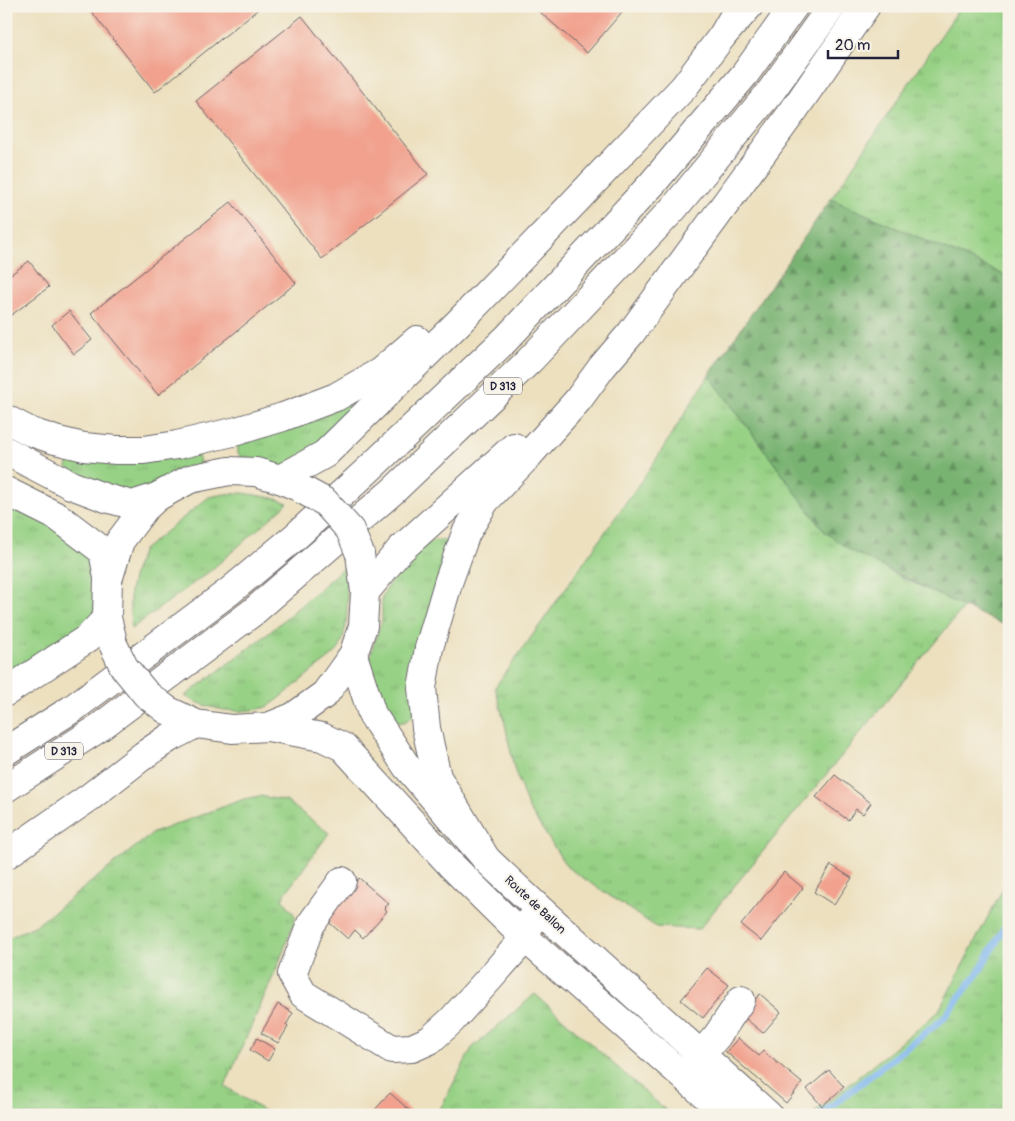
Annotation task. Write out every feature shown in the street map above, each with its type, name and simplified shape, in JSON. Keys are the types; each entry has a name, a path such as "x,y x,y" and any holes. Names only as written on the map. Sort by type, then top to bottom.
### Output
{"main road":[{"path":"723,35 740,6"},
{"path":"292,484 458,323 668,105 723,35 749,6"},
{"name":"D 313","path":"6,751 72,709 230,591 295,537 370,468 506,339 651,185 745,74 794,6"},
{"name":"D 313","path":"6,788 96,730 253,612 394,490 529,361 674,208 771,91 832,6"},
{"path":"486,859 438,777 426,728 422,688 429,648 449,580 466,533 485,501 578,400 602,367 631,333 866,6"},
{"path":"6,418 39,435 84,447 144,450 177,445 237,431 283,417 336,396 380,372 420,338 458,323"},
{"path":"365,592 400,550 602,367"},
{"path":"6,452 71,485 106,498 132,505 157,498"},
{"path":"108,578 120,541 144,509 157,498 190,479 229,471 256,472 292,484 325,502 350,530 360,554 365,592 363,626 353,655 325,694 293,717 268,728"},
{"path":"6,491 58,517 103,551 108,578 110,631 124,667 146,694 166,710 196,724 232,729 268,728 322,737 343,748 452,866 524,938 728,1115"},
{"path":"6,692 88,638 110,631"},
{"name":"Route de Ballon","path":"353,655 372,714 407,767 486,859 768,1115"},
{"path":"6,855 90,797 144,754 196,724"},
{"path":"342,881 311,924 292,974 303,994 392,1050 412,1048 430,1040 451,1021 524,938 536,906"},
{"path":"682,1075 717,1036 740,1000"}],"green space":[{"path":"961,6 1009,6 1009,277 831,199"},
{"path":"831,199 1009,277 1009,627 851,551 825,532 709,375"},
{"path":"709,375 825,532 895,574 964,607 699,929 656,927 567,867 528,807 514,768 495,687 655,461"},
{"path":"356,399 360,407 280,479 243,461 238,453 238,445"},
{"path":"190,449 198,455 200,463 195,472 132,505 67,468 68,462 76,455"},
{"path":"6,491 103,551 107,618 6,692"},
{"path":"243,493 273,498 288,503 210,571 131,629 130,591 135,570 143,550 209,497"},
{"path":"433,540 444,540 449,548 413,716 403,722 398,722 391,720 367,676 372,650 382,621 382,596 401,565"},
{"path":"343,568 347,597 345,629 340,647 331,657 265,708 230,711 202,704 185,696 269,633"},
{"path":"260,796 286,801 329,833 282,898 296,917 278,965 225,1086 270,1115 6,1115 6,939 37,925 153,833 244,799"},
{"path":"1009,877 1009,1115 811,1115 938,1012"},
{"path":"535,994 671,1115 437,1115 472,1048"}],"building":[{"path":"87,6 262,6 155,92"},
{"path":"533,6 627,6 587,53"},
{"path":"302,16 428,174 322,259 196,101"},
{"path":"231,202 296,283 158,395 91,313"},
{"path":"29,261 49,287 6,319 6,278"},
{"path":"69,311 92,340 74,354 52,325"},
{"path":"835,775 871,803 863,814 856,809 848,820 816,797"},
{"path":"831,865 852,878 834,905 814,892"},
{"path":"784,872 803,888 761,941 741,925"},
{"path":"359,878 389,904 384,908 387,911 363,938 355,930 348,939 324,918"},
{"path":"707,968 729,985 703,1018 681,1000"},
{"path":"760,994 781,1012 763,1033 741,1015"},
{"path":"278,1004 293,1013 286,1025 288,1027 278,1043 261,1033"},
{"path":"257,1038 275,1049 268,1061 250,1050"},
{"path":"738,1038 759,1056 763,1051 802,1083 786,1103 726,1052"},
{"path":"829,1070 844,1087 822,1106 807,1089"},
{"path":"390,1093 415,1115 374,1115 372,1113"}],"waterway":[{"path":"820,1115 943,1019 980,970 1009,920"}]}
